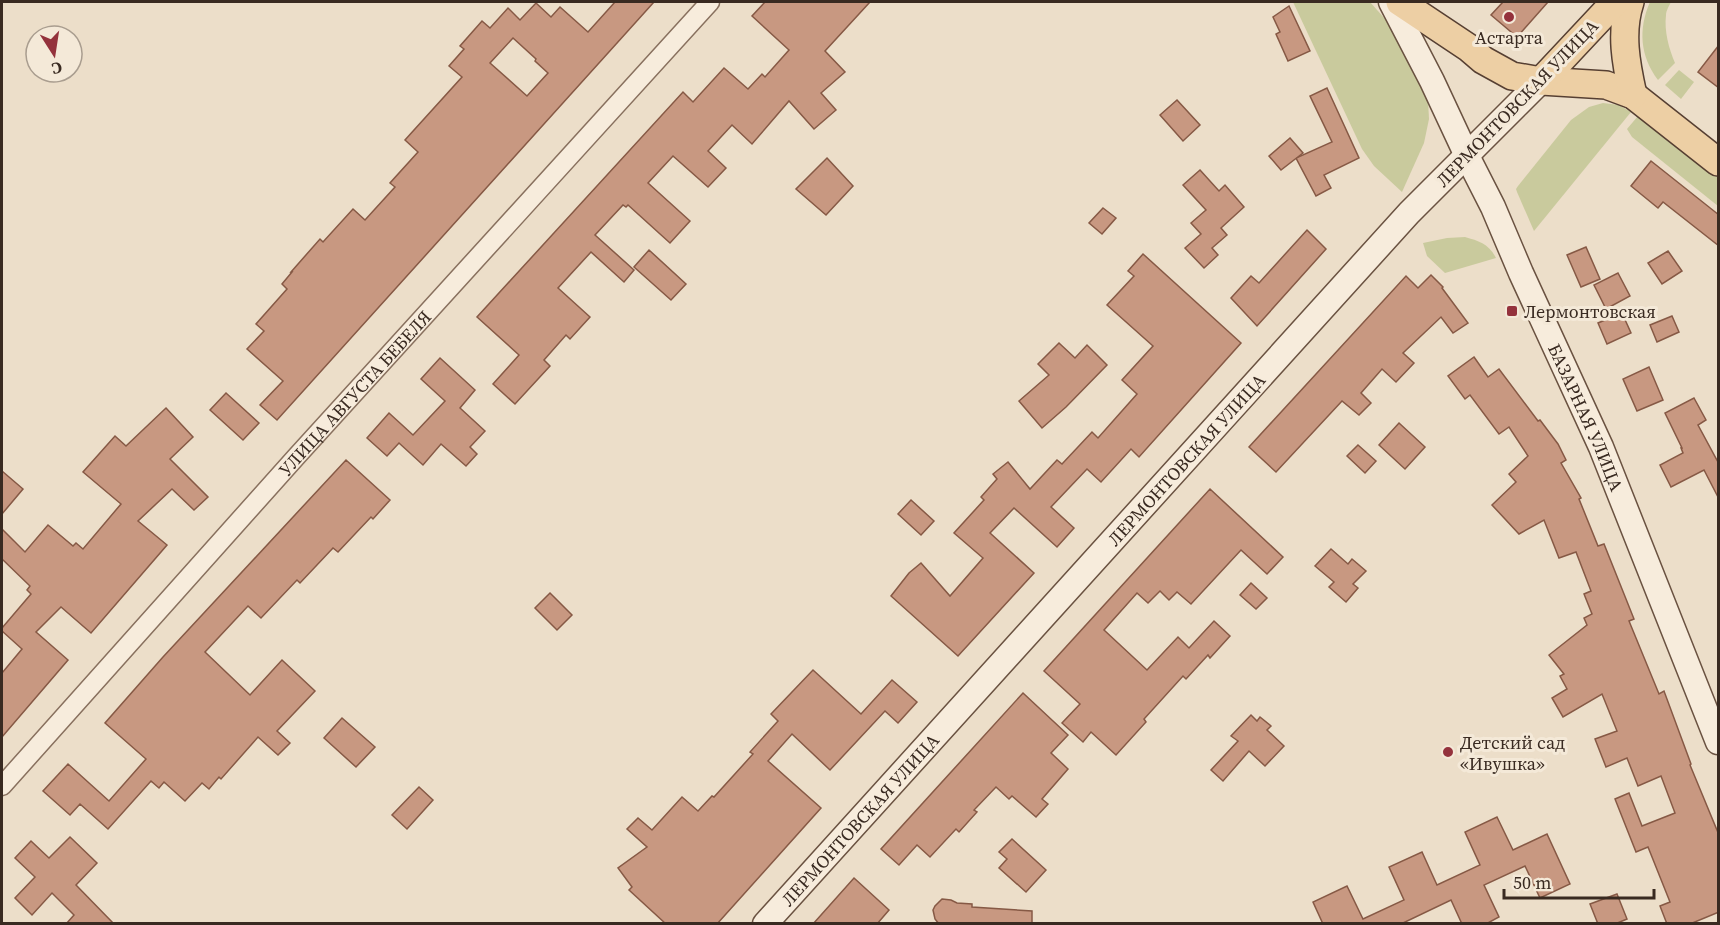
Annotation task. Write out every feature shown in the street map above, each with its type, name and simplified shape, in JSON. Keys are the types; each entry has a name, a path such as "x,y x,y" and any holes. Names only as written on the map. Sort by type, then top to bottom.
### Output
{"main road":[{"name":"БАЗАРНАЯ УЛИЦА","path":"1391,2 1493,207 1601,447 1719,742"},
{"path":"1400,2 1483,60 1512,76 1541,81 1606,85 1633,95 1719,162"},
{"name":"ЛЕРМОНТОВСКАЯ УЛИЦА","path":"765,924 1402,221 1541,81 1615,2"},
{"path":"1630,2 1624,40 1633,95"}],"street":[{"name":"УЛИЦА АВГУСТА БЕБЕЛЯ","path":"2,786 304,448 710,2"}],"green space":[{"path":"1293,2 1370,2 1393,28 1428,100 1429,119 1424,143 1402,192 1374,166 1362,149"},
{"path":"1650,2 1671,2 1666,13 1666,27 1675,63 1658,80 1644,52 1644,22"},
{"path":"1679,70 1694,82 1681,99 1665,85"},
{"path":"1603,103 1619,105 1631,112 1534,231 1516,189 1571,120 1589,107"},
{"path":"1638,116 1718,178 1718,206 1632,137 1627,129"},
{"path":"1465,237 1483,244 1496,258 1445,273 1427,256 1423,243"}],"building":[{"path":"615,2 654,2 277,420 260,405 283,381 247,349 264,331 256,324 287,289 282,284 320,239 323,242 353,209 365,220 395,187 390,183 418,152 405,140 462,77 449,66 464,49 460,46 482,21 490,28 508,8 520,20 536,3 551,17 560,7 588,32","holes":["513,38 536,59 535,61 548,73 527,96 490,63"]},
{"path":"765,2 870,2 825,51 845,72 821,93 836,110 814,129 789,101 752,144 732,125 708,151 726,168 708,187 673,156 648,183 690,221 670,243 628,205 626,207 623,205 595,235 634,270 624,282 591,252 558,288 590,317 570,339 566,335 544,360 550,366 515,404 493,384 519,355 477,317 683,92 693,102 724,68 748,89 762,74 765,77 789,50 752,16"},
{"path":"1503,2 1548,2 1517,37 1491,15"},
{"path":"1289,6 1310,51 1288,61 1276,34 1280,32 1273,17"},
{"path":"1719,45 1719,88 1698,72"},
{"path":"1327,88 1359,158 1324,175 1331,188 1316,196 1296,158 1332,142 1310,96"},
{"path":"1177,100 1200,125 1183,141 1160,115"},
{"path":"1290,138 1303,153 1281,170 1269,156"},
{"path":"827,158 853,186 826,215 796,189"},
{"path":"1651,161 1719,215 1719,246 1663,202 1658,208 1631,186"},
{"path":"1200,170 1219,191 1225,185 1244,207 1221,228 1227,235 1212,248 1218,255 1204,268 1185,248 1201,234 1191,223 1206,210 1183,185"},
{"path":"1103,208 1116,218 1102,234 1089,223"},
{"path":"1307,230 1326,249 1257,326 1231,298 1251,276 1259,283"},
{"path":"1586,247 1600,279 1581,287 1567,255"},
{"path":"649,250 686,284 671,300 634,267"},
{"path":"1668,251 1682,271 1662,284 1648,263"},
{"path":"1143,254 1241,343 1139,457 1131,449 1101,482 1087,469 1051,507 1074,528 1057,547 1014,508 990,533 1034,573 958,656 891,596 909,573 921,563 950,596 983,558 954,533 984,500 981,497 997,479 993,474 1008,462 1030,489 1057,460 1062,464 1092,432 1098,438 1137,394 1122,380 1153,346 1107,305 1134,276 1128,271"},
{"path":"1618,273 1630,296 1606,309 1594,285"},
{"path":"1431,275 1443,287 1468,323 1453,333 1441,317 1403,353 1414,363 1396,382 1382,369 1361,393 1371,403 1359,415 1342,401 1276,472 1249,447 1406,276 1418,288"},
{"path":"1622,313 1631,333 1607,344 1598,323"},
{"path":"1672,316 1679,332 1657,342 1650,325"},
{"path":"1059,343 1075,358 1087,345 1107,365 1042,428 1019,401 1049,375 1038,364"},
{"path":"1474,357 1488,377 1499,369 1558,444 1566,460 1561,463 1581,498 1579,499 1598,546 1604,544 1634,619 1629,621 1659,694 1664,691 1690,765 1719,835 1719,912 1690,924 1667,924 1660,906 1670,902 1648,847 1636,852 1615,799 1629,793 1642,826 1675,813 1661,776 1638,786 1627,758 1606,767 1595,739 1617,731 1602,694 1563,717 1552,698 1567,689 1560,676 1564,674 1549,655 1587,625 1584,618 1592,614 1584,594 1591,591 1576,552 1559,558 1544,520 1519,534 1492,505 1516,482 1509,474 1528,456 1509,427 1499,434 1470,395 1465,399 1448,376"},
{"path":"440,358 475,390 460,408 485,431 470,447 477,454 466,466 441,444 423,465 399,443 387,456 367,438 389,413 413,435 445,401 421,379"},
{"path":"1649,367 1663,400 1637,411 1623,379"},
{"path":"226,393 259,423 243,440 210,410"},
{"path":"1694,398 1706,420 1698,425 1719,464 1719,499 1704,470 1671,487 1660,465 1683,453 1665,413"},
{"path":"166,408 193,437 170,459 208,497 194,510 172,489 138,521 167,545 91,633 61,607 36,632 68,660 2,737 2,673 22,649 2,631 2,628 31,594 27,590 30,586 2,559 2,529 25,552 48,525 73,546 76,543 83,549 121,504 83,472 115,436 126,446"},
{"path":"1399,423 1425,447 1405,469 1379,445"},
{"path":"1358,445 1376,461 1365,473 1347,456"},
{"path":"346,460 390,500 338,552 333,548 300,583 297,580 261,618 248,606 205,652 250,695 282,660 315,691 277,731 290,743 278,755 258,737 221,779 219,777 209,789 202,783 185,801 164,782 159,788 151,781 108,829 80,804 70,815 43,791 68,764 109,801 146,759 105,723 163,657"},
{"path":"2,471 23,489 2,514"},
{"path":"1210,489 1283,557 1267,574 1241,550 1191,604 1177,592 1169,600 1160,591 1148,603 1137,593 1104,630 1147,670 1178,637 1189,648 1214,621 1230,636 1186,679 1183,676 1144,719 1146,722 1116,755 1091,732 1083,742 1062,723 1080,704 1044,671"},
{"path":"911,500 934,521 921,535 898,514"},
{"path":"1331,549 1348,564 1352,559 1366,571 1353,584 1358,588 1346,602 1329,587 1334,582 1315,566"},
{"path":"1251,583 1267,598 1256,609 1240,595"},
{"path":"550,593 572,615 557,630 535,608"},
{"path":"813,670 861,714 892,680 917,702 898,723 885,711 830,770 792,734 768,761 821,808 717,924 666,924 629,890 632,887 618,868 647,847 627,829 638,818 652,830 682,797 698,811 753,754 750,752 778,721 771,714"},
{"path":"1023,693 1068,735 1051,753 1068,769 1042,799 1048,804 1036,817 1012,796 1009,799 996,787 974,810 977,812 959,832 956,829 930,857 917,845 899,865 881,849"},
{"path":"1251,715 1257,721 1260,717 1271,726 1267,730 1284,746 1265,766 1249,751 1223,781 1211,770 1238,741 1231,736"},
{"path":"342,718 375,747 356,767 324,738"},
{"path":"419,787 433,800 407,829 392,815"},
{"path":"1497,817 1513,850 1547,834 1570,884 1540,898 1525,866 1484,885 1499,917 1486,924 1462,924 1451,900 1401,924 1323,924 1313,902 1347,886 1363,919 1404,900 1389,867 1422,852 1437,885 1480,865 1465,832"},
{"path":"70,837 97,863 76,885 114,924 66,924 74,915 52,893 32,915 15,898 35,877 15,858 31,841 49,858"},
{"path":"1012,839 1046,870 1026,892 999,868 1007,859 999,852"},
{"path":"854,878 889,910 877,924 813,924"},
{"path":"1617,894 1627,919 1615,924 1598,924 1590,904"},
{"path":"942,899 972,904 972,907 1032,911 1032,924 939,924 933,910"}],"place":[{"name":"Астарта","path":"1509,17"},
{"name":"Лермонтовская","path":"1512,311"},
{"name":"Детский сад «Ивушка»","path":"1448,752"}]}
